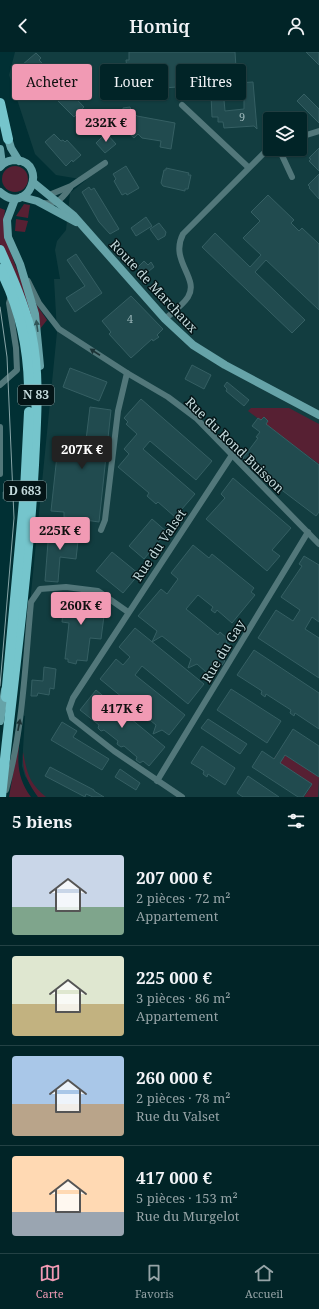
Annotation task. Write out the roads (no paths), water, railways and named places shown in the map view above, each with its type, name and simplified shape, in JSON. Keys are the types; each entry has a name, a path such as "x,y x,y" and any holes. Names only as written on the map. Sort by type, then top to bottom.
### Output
{"main road":[{"path":"0,103 8,139"},
{"path":"0,117 11,148 19,161 29,167 34,177 32,188 19,198"},
{"path":"0,149 1,166"},
{"path":"1,166 8,161 19,161"},
{"name":"Route de Marchaux","path":"34,182 73,215 165,319 193,345 225,365 319,415"},
{"name":"Route de Marchaux","path":"0,192 5,196 37,202 81,225"},
{"name":"D 683","path":"4,795 11,709 33,502 40,376 39,340 35,314 20,264 8,237 7,220 19,198"},
{"name":"N 83","path":"0,250 18,290 31,333 34,356 36,434"},
{"path":"0,261 12,293"},
{"name":"D 683","path":"0,269 12,293 23,335 29,376 28,452 0,764"},
{"path":"0,721 7,676"}],"street":[{"path":"182,105 248,167"},
{"path":"307,135 319,131"},
{"path":"165,319 184,302 191,290 188,276 179,257 178,250 183,234 263,153"},
{"path":"282,156 292,177"},
{"path":"49,195 71,186 105,163"},
{"path":"37,202 52,204 58,202 71,186"},
{"name":"Rue du Rond Buisson","path":"20,264 39,303 59,329 127,373 168,396 189,413 319,544"},
{"path":"0,385 17,370 16,348 9,303 12,293"},
{"path":"102,530 105,520 118,411 127,373"},
{"path":"0,427 0,474"},
{"name":"Rue du Valset","path":"157,781 114,751 72,718 69,709 73,698 128,612 232,455"},
{"name":"Rue du Gay","path":"157,781 308,532"},
{"path":"4,795 10,774 20,717 31,602 40,589 66,587 98,591 128,612"},
{"path":"157,781 182,797"}],"tram line":[{"path":"0,307 7,357 14,518 0,686"}]}
